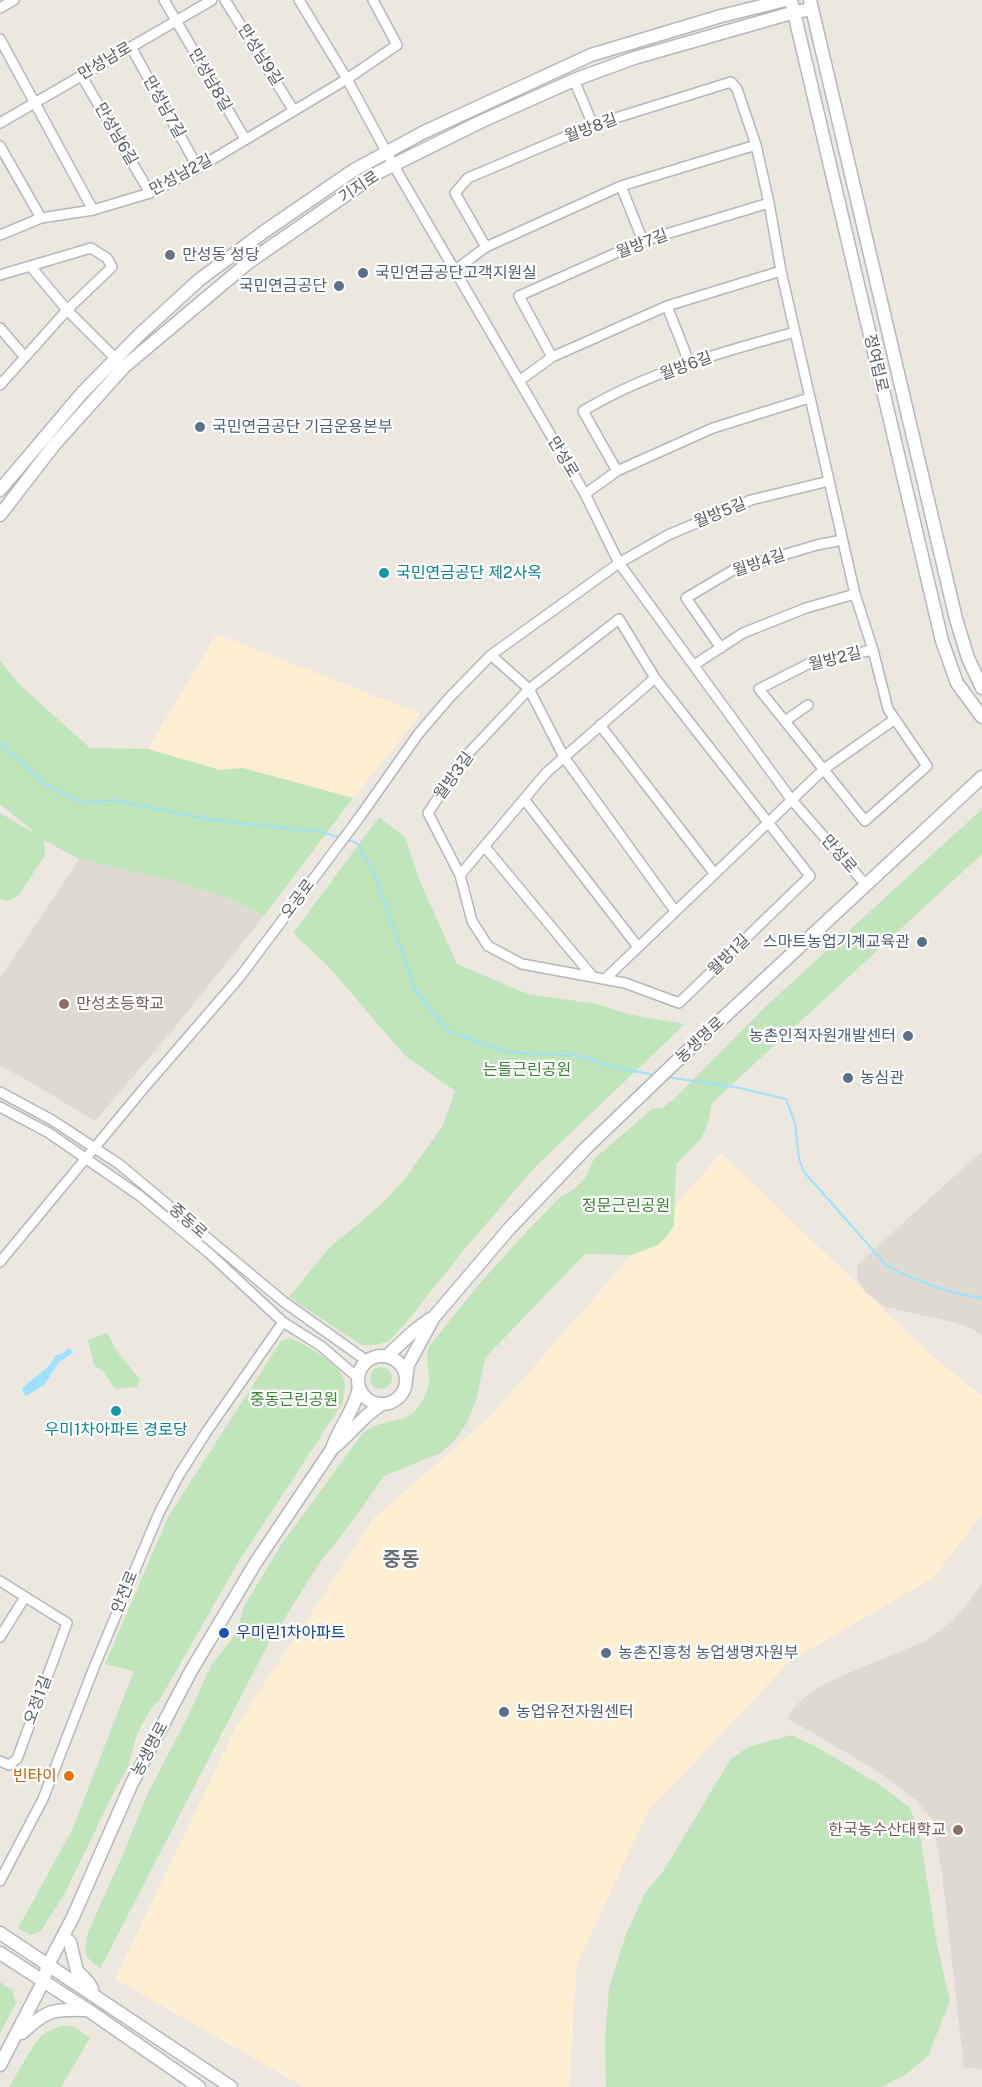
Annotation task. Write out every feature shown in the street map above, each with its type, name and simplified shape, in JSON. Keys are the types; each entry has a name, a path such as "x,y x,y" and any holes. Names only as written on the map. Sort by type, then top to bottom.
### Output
{"street":[{"path":"0,8 14,0"},
{"path":"164,0 176,21"},
{"name":"만성남로","path":"0,123 212,0"},
{"name":"만성남9길","path":"225,0 294,111"},
{"name":"만성로","path":"299,0 347,79 394,166 585,494 619,564 791,799 866,885"},
{"name":"만성남2길","path":"0,235 41,218 93,210 150,193 198,168 347,79 397,45 373,0"},
{"name":"기지로","path":"0,515 120,363 139,335 200,280 265,231 354,170 424,132 591,56 721,16 786,0"},
{"name":"기지로","path":"0,490 82,393 249,262 379,172 480,122 574,80 793,6 811,4"},
{"name":"정여립로","path":"811,4 956,619 968,658 982,688"},
{"name":"정여립로","path":"793,6 942,641 957,683 982,717"},
{"name":"만성남8길","path":"176,21 245,139"},
{"path":"0,39 93,210"},
{"name":"만성남7길","path":"131,47 198,168"},
{"name":"만성남6길","path":"81,75 150,193"},
{"path":"574,80 593,125"},
{"name":"월방8길","path":"486,247 455,193 468,178 593,125 731,82 737,89 756,145 769,203"},
{"path":"455,270 486,247 621,186 756,145"},
{"path":"0,146 41,218"},
{"path":"621,186 643,241"},
{"path":"769,203 781,271 817,433 855,594 873,650"},
{"name":"월방7길","path":"552,357 519,296 643,241 769,203"},
{"path":"0,274 91,248 107,258 112,267 67,310 0,385"},
{"path":"31,267 67,310 120,363"},
{"path":"519,381 552,357 667,306 781,271"},
{"path":"667,306 689,362"},
{"path":"0,328 24,356"},
{"name":"월방6길","path":"617,471 583,411 599,401 689,362 795,332"},
{"path":"585,494 617,471 713,428 809,398"},
{"name":"월방5길","path":"619,564 668,534 751,500 829,481"},
{"name":"월방4길","path":"721,648 686,598 735,569 842,540"},
{"name":"오공로","path":"0,1262 239,978 359,818 419,733 450,697 491,656 619,564"},
{"path":"694,665 743,633 806,608 855,594"},
{"name":"월방3길","path":"488,946 472,921 460,875 428,813 465,757 529,689 618,619 655,678 709,746"},
{"name":"월방2길","path":"873,650 888,709 895,719 927,766 865,820 759,689 812,662 873,650"},
{"path":"491,656 529,689 564,757 675,911"},
{"path":"460,875 546,773 655,678"},
{"path":"785,721 808,705"},
{"path":"605,979 824,769 895,719"},
{"path":"600,725 714,873"},
{"name":"월방1길","path":"488,946 522,964 625,983 679,1003 810,876 709,746"},
{"name":"농생명로","path":"434,1317 509,1230 586,1148 982,777"},
{"path":"524,799 638,947"},
{"path":"485,847 593,977"},
{"name":"중동로","path":"0,1092 52,1120 95,1148 172,1207 284,1302 367,1361"},
{"name":"중동로","path":"0,1107 49,1132 140,1196 183,1230 283,1322 321,1346 358,1382"},
{"path":"387,1356 414,1331 434,1317"},
{"path":"332,1449 369,1412 402,1394 408,1365 434,1317"},
{"name":"안전로","path":"0,1881 43,1799 95,1665 159,1513 207,1431 283,1322"},
{"path":"332,1449 337,1433 352,1410 358,1382 367,1361 373,1357 387,1356 400,1364 406,1379"},
{"path":"358,1382 363,1395 373,1402 382,1404"},
{"name":"농생명로","path":"0,2065 43,1982 48,1965 63,1937 131,1785 191,1671 256,1562 332,1449"},
{"path":"0,1581 25,1597 0,1637"},
{"name":"오정1길","path":"0,1761 9,1765 17,1760 67,1623 25,1597"},
{"path":"0,1933 231,2087"},
{"path":"63,1937 70,1942 77,1971 88,1982 95,1996"},
{"path":"0,1953 88,2010 199,2087"},
{"path":"14,2040 39,2016 50,2011 88,2010"}],"shaded area":[{"path":"217,634 421,714 353,798 243,768 220,770 148,749"},
{"path":"79,859 174,881 230,899 264,916 171,1032 95,1121 0,1066 0,977"},
{"path":"982,1151 982,1336 973,1329 953,1322 885,1307 865,1292 857,1277 857,1265"},
{"path":"721,1153 934,1358 982,1396 982,1514 934,1577 790,1661 648,1811 577,1964 569,2087 304,2087 115,1979 237,1725 375,1517 489,1418"},
{"name":"한국농수산대학교","path":"982,1583 982,2069 964,2068 942,1873 932,1819 916,1800 877,1771 787,1718 797,1704 815,1689 925,1641 950,1623"}],"green space":[{"path":"0,660 20,685 90,748 148,749 220,770 243,768 353,798 264,916 230,899 174,881 79,859 44,840 45,855 19,895 9,901 0,899 0,813 38,835 0,804"},
{"name":"정문근린공원","path":"982,809 982,854 712,1103 708,1124 701,1138 676,1164 674,1225 667,1236 658,1245 632,1255 585,1254 485,1358 477,1397 468,1421 454,1441 440,1453 384,1476 318,1565 266,1648 100,1969 87,1957 85,1949 88,1932 147,1795 191,1710 211,1665 230,1642 239,1625 243,1608 281,1545 362,1434 381,1424 408,1416 415,1410 428,1387 427,1355 430,1345 481,1282 529,1229 559,1198 574,1189 585,1178 594,1159 653,1108 662,1108 673,1100 765,1007"},
{"name":"는들근린공원","path":"379,817 405,837 419,879 457,964 528,994 597,1004 628,1014 685,1024 534,1168 389,1341 375,1345 361,1345 289,1297 329,1248 384,1202 403,1181 442,1127 455,1091 404,1055 331,969 293,933"},
{"path":"107,1333 117,1351 140,1380 137,1387 115,1389 104,1372 94,1365 88,1340"},
{"name":"중동근린공원","path":"289,1338 321,1355 336,1367 345,1386 342,1404 239,1561 159,1701 152,1707 137,1734 128,1767 65,1893 41,1931 30,1935 18,1928 72,1830 134,1671 105,1664 168,1517 281,1341"},
{"path":"381,1367 389,1370 392,1378 389,1386 381,1389 373,1386 370,1378 373,1370"},
{"path":"792,1735 817,1747 877,1783 909,1807 919,1829 937,1944 950,2001 928,2056 904,2076 881,2087 606,2087 605,2039 609,1988 626,1934 645,1893 664,1870 730,1760 748,1747"},
{"path":"0,1982 12,1990 16,2003 0,2033"},
{"path":"60,2026 73,2026 90,2038 61,2087 9,2087 43,2034"}],"water":[{"path":"68,1348 74,1352 59,1362 44,1385 26,1396 22,1388 49,1366 55,1356"}],"waterway":[{"path":"0,743 45,784 83,803 115,800 206,819 321,832 341,838"},
{"path":"347,840 357,843 377,880 415,990 448,1031 508,1052 580,1056 616,1068 656,1075"},
{"path":"667,1077 740,1088 786,1099 795,1123 799,1159 804,1172 887,1266 933,1286 982,1298"}],"place":[{"name":"만성동 성당","path":"170,255"},
{"name":"국민연금공단고객지원실","path":"363,273"},
{"name":"국민연금공단","path":"339,286"},
{"name":"국민연금공단 기금운용본부","path":"200,427"},
{"name":"국민연금공단 제2사옥","path":"384,573"},
{"name":"스마트농업기계교육관","path":"922,942"},
{"name":"만성초등학교","path":"64,1004"},
{"name":"농촌인적자원개발센터","path":"908,1036"},
{"name":"농심관","path":"848,1078"},
{"name":"우미1차아파트 경로당","path":"116,1411"},
{"name":"우미린1차아파트","path":"224,1633"},
{"name":"농촌진흥청 농업생명자원부","path":"606,1653"},
{"name":"농업유전자원센터","path":"504,1712"},
{"name":"빈타이","path":"69,1776"},
{"name":"한국농수산대학교","path":"958,1830"}],"district":[{"name":"중동","path":"401,1560"}]}
